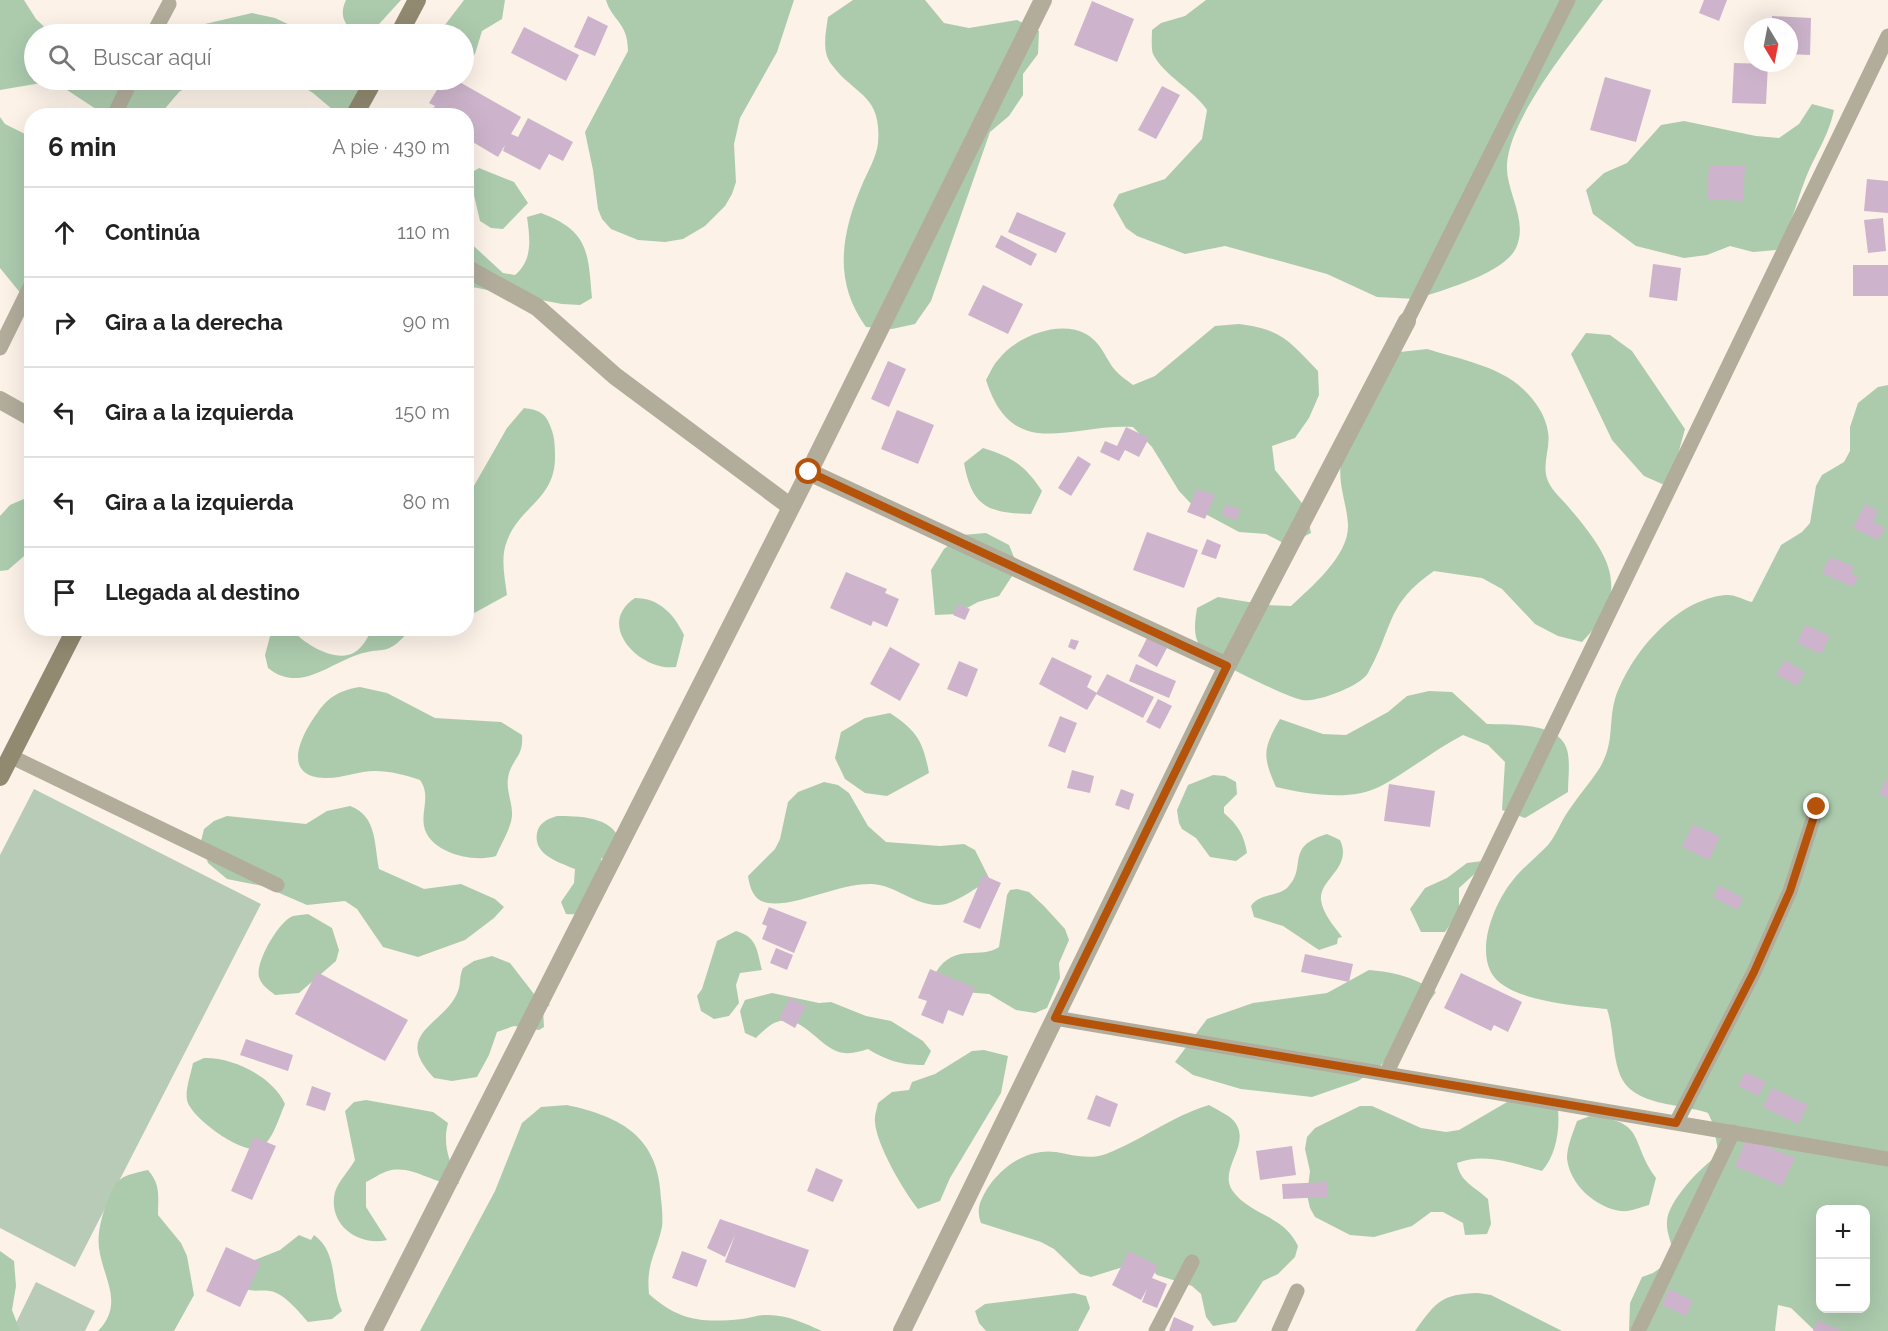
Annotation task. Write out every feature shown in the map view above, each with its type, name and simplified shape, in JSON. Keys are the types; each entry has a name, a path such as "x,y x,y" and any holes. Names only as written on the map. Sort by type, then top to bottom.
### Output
{"street":[{"path":"404,24 417,0"},
{"path":"373,1331 809,472 1043,0"},
{"path":"358,108 368,90"},
{"path":"474,272 537,307 615,376 791,507"},
{"path":"902,1331 1227,666 1407,321"},
{"path":"0,400 24,414"},
{"path":"809,472 1227,666"},
{"path":"0,777 72,636"}],"lane":[{"path":"1407,321 1568,0"},
{"path":"158,24 168,4"},
{"path":"1386,1074 1888,36"},
{"path":"118,108 126,90"},
{"path":"0,348 24,299"},
{"path":"10,756 277,885"},
{"path":"1676,1123 1754,972 1790,891 1817,807"},
{"path":"1055,1018 1888,1159"},
{"path":"1638,1331 1733,1132"},
{"path":"1156,1331 1192,1262"},
{"path":"1279,1331 1297,1290"}],"green space":[{"path":"0,0 24,0 41,24 24,24 24,86 0,90"},
{"path":"346,0 401,0 379,24 346,24 343,7"},
{"path":"464,0 505,0 502,19 482,31 474,55 474,24 446,24"},
{"path":"606,0 794,0 777,52 740,118 734,144 736,182 732,194 725,206 705,226 683,239 665,242 638,240 611,229 602,219 598,209 585,132 628,51 623,28"},
{"path":"853,0 925,0 944,23 969,28 1017,20 1039,31 1038,54 1023,74 1023,95 1009,116 990,132 931,301 915,324 892,329 866,327 848,293 845,275 845,240 849,222 878,143 876,114 871,105 832,65 826,54 825,35 828,17"},
{"path":"1206,0 1603,0 1531,101 1511,145 1507,174 1520,227 1516,248 1509,257 1499,266 1471,280 1416,299 1377,297 1327,274 1225,246 1185,254 1137,236 1126,228 1113,205 1119,194 1165,179 1202,139 1207,110 1158,62 1152,52 1152,30 1161,23 1185,16"},
{"path":"252,13 275,18 288,24 205,24"},
{"path":"67,90 182,90 166,108 94,108"},
{"path":"308,90 359,90 363,101 360,108 331,108"},
{"path":"1812,104 1834,110 1805,180 1790,224 1776,250 1753,252 1730,246 1707,255 1684,258 1636,246 1593,214 1586,190 1604,173 1627,163 1661,125 1684,121 1756,136 1779,138 1799,124"},
{"path":"0,117 5,124 24,134 24,297 0,268"},
{"path":"479,168 514,182 528,203 503,229 491,228 480,221 474,195 474,171"},
{"path":"541,213 569,227 577,236 587,256 592,298 580,305 562,304 474,287 474,246 503,273 515,275 521,269 529,249 527,217"},
{"path":"1239,324 1276,333 1300,352 1318,371 1319,395 1309,418 1295,438 1272,446 1275,470 1306,508 1311,533 1287,545 1266,534 1239,532 1196,509 1179,491 1152,447 1133,427 1110,427 1046,434 1028,431 1011,422 997,406 986,380 996,362 1015,344 1038,333 1063,328 1075,330 1091,338 1100,346 1115,370 1133,385 1155,376 1215,326"},
{"path":"1586,333 1610,335 1632,351 1685,429 1669,487 1644,476 1612,440 1571,354"},
{"path":"1427,349 1478,364 1502,374 1523,389 1539,409 1548,432 1545,469 1548,481 1597,543 1610,575 1611,591 1607,607 1598,624 1582,642 1558,636 1535,624 1502,589 1482,578 1434,571 1418,583 1398,606 1368,673 1357,683 1338,692 1317,699 1302,700 1262,684 1213,658 1201,647 1196,635 1197,608 1218,597 1267,605 1291,606 1336,559 1347,537 1348,525 1340,471 1349,441 1400,352"},
{"path":"1888,385 1888,1331 1815,1331 1791,1308 1778,1305 1775,1331 1629,1331 1630,1303 1642,1277 1653,1273 1673,1259 1667,1222 1673,1204 1695,1175 1719,1155 1713,1124 1708,1113 1645,1098 1625,1083 1617,1064 1607,1009 1528,996 1500,983 1492,974 1488,963 1486,951 1490,925 1506,889 1548,845 1566,814 1604,760 1615,699 1632,664 1657,632 1690,607 1707,599 1726,595 1752,602 1781,545 1802,532 1810,523 1816,486 1822,475 1844,462 1850,451 1850,427 1858,403 1878,387"},
{"path":"524,408 541,413 547,419 552,432 555,459 553,473 543,494 512,529 507,541 503,561 507,595 474,613 474,486 507,428"},
{"path":"983,448 1017,463 1036,482 1042,491 1031,514 993,509 984,505 977,498 967,478 964,463"},
{"path":"24,499 24,556 8,570 0,571 0,516 10,505"},
{"path":"986,533 1009,545 1018,567 999,596 978,602 956,614 935,615 931,570 944,549 962,535"},
{"path":"635,598 658,604 680,627 684,635 676,667 663,667 649,662 627,644 621,633 619,621 624,609"},
{"path":"270,636 298,636 321,651 339,656 358,650 368,636 405,636 390,648 354,656 301,678 279,675 268,668 265,655"},
{"path":"360,687 387,693 435,718 501,722 522,735 521,749 508,778 511,821 496,856 465,857 434,843 424,826 425,792 420,780 375,771 324,778 310,775 302,770 298,762 301,741 318,712 336,695"},
{"path":"1429,691 1452,692 1487,724 1535,727 1557,736 1564,743 1568,754 1568,792 1525,818 1502,810 1505,762 1488,745 1463,735 1381,786 1369,791 1329,795 1276,787 1268,767 1266,752 1280,719 1323,734 1346,735 1388,712 1407,696"},
{"path":"890,713 913,731 921,745 929,773 887,796 865,793 845,779 835,758 841,732 865,718"},
{"path":"1213,775 1225,776 1236,782 1237,794 1224,807 1224,813 1240,831 1246,847 1247,853 1236,861 1210,857 1196,838 1182,829 1179,823 1177,810 1188,785"},
{"path":"824,782 838,785 849,793 868,826 886,842 940,846 964,844 975,850 990,880 957,900 936,905 926,904 891,888 872,884 845,887 792,902 768,903 759,900 752,890 748,876 775,849 780,839 788,802 798,792"},
{"path":"34,789 261,904 75,1267 0,1228 0,855"},
{"path":"350,806 365,816 370,823 379,869 424,889 461,884 495,899 504,907 494,918 465,940 418,957 383,947 357,909 345,901 307,905 263,886 227,879 208,863 201,841 204,829 214,821 227,816 306,824 327,811"},
{"path":"557,816 584,817 603,822 616,833 621,844 619,866 601,858 605,887 601,899 589,909 578,914 566,914 561,902 574,883 575,869 548,857 537,841 537,833 542,824"},
{"path":"1327,834 1340,840 1343,850 1339,866 1325,886 1321,900 1326,915 1342,937 1338,938 1337,944 1319,950 1283,926 1254,917 1251,906 1259,899 1288,887 1294,879 1301,851 1314,839"},
{"path":"1490,860 1459,888 1459,912 1445,932 1421,932 1410,909 1425,888 1447,878 1467,863"},
{"path":"1010,890 1029,892 1044,906 1065,929 1069,940 1059,963 1060,978 1047,1008 1035,1013 1016,1010 989,994 964,992 936,972 951,957 992,951 999,947 1007,895"},
{"path":"308,914 332,928 339,950 336,961 299,993 275,995 263,985 259,977 264,952 287,919"},
{"path":"736,931 753,941 762,970 740,973 736,985 739,1003 729,1016 714,1019 701,1011 697,996 702,989 717,941"},
{"path":"492,956 510,963 534,994 550,1005 543,1009 544,1027 539,1030 514,1026 497,1032 489,1055 477,1077 452,1081 434,1078 422,1062 418,1050 419,1039 452,1003 459,988 463,968 474,961"},
{"path":"1369,970 1404,976 1436,992 1424,1009 1414,1031 1378,1068 1358,1081 1312,1097 1241,1089 1193,1075 1175,1062 1207,1019 1253,1003 1327,993"},
{"path":"772,993 819,1003 831,1002 866,1016 891,1021 923,1041 931,1051 924,1065 895,1062 868,1049 845,1053 827,1046 802,1026 784,1020 772,1024 756,1038 745,1033 740,1011 745,1000"},
{"path":"984,1050 1008,1056 1001,1093 950,1178 940,1201 918,1209 899,1180 880,1142 875,1120 878,1103 892,1092 909,1090 912,1082 935,1074 972,1051"},
{"path":"204,1058 227,1061 251,1070 262,1077 279,1094 285,1104 265,1145 252,1149 230,1141 207,1125 190,1107 187,1091 193,1063"},
{"path":"1514,1098 1558,1110 1556,1142 1551,1158 1542,1171 1489,1159 1457,1163 1464,1179 1488,1199 1491,1224 1487,1234 1465,1235 1463,1223 1443,1212 1431,1212 1412,1226 1374,1237 1350,1235 1315,1217 1307,1195 1310,1171 1305,1149 1307,1137 1315,1128 1360,1106 1372,1106 1421,1128 1446,1132 1459,1130"},
{"path":"366,1100 433,1112 448,1123 446,1146 459,1184 441,1182 406,1170 385,1172 366,1182 366,1207 387,1240 376,1241 356,1237 341,1224 334,1204 335,1192 355,1160 345,1111 354,1102"},
{"path":"567,1105 605,1116 620,1124 634,1133 645,1145 653,1160 659,1178 662,1227 650,1266 649,1294 671,1310 692,1318 715,1321 773,1315 795,1320 822,1331 420,1331 495,1191 522,1123 541,1107"},
{"path":"1209,1105 1231,1118 1238,1129 1240,1138 1229,1173 1232,1190 1239,1199 1284,1227 1298,1246 1295,1257 1278,1274 1263,1281 1236,1322 1213,1326 1206,1317 1201,1294 1192,1286 1157,1275 1149,1267 1139,1262 1091,1277 1080,1274 1054,1249 1041,1242 981,1223 979,1209 985,1193 1000,1173 1017,1160 1046,1151 1100,1156 1182,1115"},
{"path":"1590,1116 1621,1123 1634,1135 1656,1178 1649,1205 1628,1211 1612,1209 1593,1200 1578,1185 1569,1168 1568,1149 1577,1121"},
{"path":"148,1170 157,1186 158,1215 181,1243 187,1256 194,1295 174,1331 98,1331 106,1321 111,1301 99,1248 99,1230 103,1213 114,1187 121,1178"},
{"path":"299,1235 311,1240 314,1235 322,1242 331,1260 338,1301 342,1311 332,1319 308,1322 281,1295 270,1291 254,1291 238,1285 247,1263 280,1250"},
{"path":"0,1251 14,1261 16,1286 12,1310 20,1331 0,1331"},
{"path":"36,1282 95,1311 85,1331 12,1331"},
{"path":"1074,1293 1086,1296 1090,1308 1078,1331 986,1331 979,1323 975,1311 985,1304"},
{"path":"1478,1293 1491,1295 1562,1331 1415,1331 1434,1306 1440,1302 1456,1295"}],"building":[{"path":"1704,0 1727,0 1719,21 1699,13"},
{"path":"1092,1 1134,19 1117,62 1074,45"},
{"path":"588,16 608,26 595,56 574,47"},
{"path":"1772,16 1811,18 1810,55 1798,54 1798,18 1772,18"},
{"path":"524,27 579,55 566,81 511,53"},
{"path":"1734,63 1744,63 1744,72 1768,72 1766,104 1732,103"},
{"path":"1605,77 1651,90 1636,142 1590,130"},
{"path":"1162,86 1180,95 1156,139 1138,130"},
{"path":"437,90 474,90 521,117 511,134 518,137 528,118 573,142 563,161 549,154 540,170 503,151 505,145 498,157 474,143 474,108 434,108 435,106 429,103"},
{"path":"1709,165 1745,166 1743,201 1707,199"},
{"path":"1867,179 1888,181 1888,213 1864,211"},
{"path":"1017,212 1066,233 1056,253 1008,232"},
{"path":"1883,218 1886,251 1868,253 1864,220"},
{"path":"1001,235 1037,254 1031,266 995,247"},
{"path":"1653,264 1681,268 1677,301 1649,297"},
{"path":"1853,265 1888,265 1888,296 1853,296"},
{"path":"983,285 1023,304 1008,334 968,315"},
{"path":"888,361 906,369 889,407 871,399"},
{"path":"897,410 934,425 918,464 881,449"},
{"path":"1126,427 1149,438 1139,457 1125,450 1119,461 1100,452 1105,441 1117,446"},
{"path":"1078,456 1091,464 1071,496 1058,488"},
{"path":"1197,489 1215,495 1205,519 1187,512"},
{"path":"1865,504 1878,511 1873,522 1885,528 1878,540 1853,528"},
{"path":"1225,505 1240,509 1237,520 1222,516"},
{"path":"1147,532 1198,550 1184,588 1133,570"},
{"path":"1207,539 1221,545 1216,559 1201,554"},
{"path":"1830,557 1854,567 1851,573 1858,577 1853,587 1822,573"},
{"path":"846,572 887,589 885,593 899,599 887,627 873,621 871,626 830,608"},
{"path":"958,604 970,609 965,620 953,615"},
{"path":"1805,625 1830,636 1821,654 1797,643"},
{"path":"1147,638 1167,648 1157,667 1138,656"},
{"path":"1071,639 1079,641 1075,650 1068,647"},
{"path":"890,647 920,664 900,701 870,684"},
{"path":"1052,657 1092,676 1087,687 1097,693 1087,710 1039,684"},
{"path":"1785,660 1805,672 1797,686 1776,674"},
{"path":"959,661 978,669 967,697 947,689"},
{"path":"1136,664 1176,681 1169,698 1129,681"},
{"path":"1107,674 1154,697 1143,718 1096,694"},
{"path":"1158,699 1172,706 1160,729 1146,722"},
{"path":"1060,716 1077,723 1065,753 1048,746"},
{"path":"1072,770 1094,776 1090,793 1067,788"},
{"path":"1888,776 1888,798 1879,794"},
{"path":"1389,784 1435,791 1430,827 1384,821"},
{"path":"1121,789 1134,794 1129,810 1115,805"},
{"path":"1693,824 1720,837 1709,860 1682,847"},
{"path":"983,875 1001,883 980,929 963,922"},
{"path":"1719,885 1743,898 1737,910 1713,897"},
{"path":"769,907 807,922 794,953 762,939 767,926 762,924"},
{"path":"776,948 793,955 787,970 770,963"},
{"path":"1305,954 1353,964 1349,982 1301,972"},
{"path":"930,969 975,988 963,1016 948,1010 943,1024 921,1015 927,1001 918,998"},
{"path":"317,972 408,1020 385,1061 295,1014"},
{"path":"1461,973 1522,1002 1508,1032 1494,1025 1491,1031 1444,1008"},
{"path":"790,998 806,1006 795,1028 779,1019"},
{"path":"246,1039 293,1055 288,1071 240,1055"},
{"path":"1745,1072 1766,1082 1759,1096 1738,1086"},
{"path":"312,1086 331,1093 325,1111 306,1105"},
{"path":"1772,1088 1808,1105 1798,1124 1763,1107"},
{"path":"1096,1095 1118,1104 1110,1127 1087,1119"},
{"path":"254,1137 276,1146 252,1200 231,1191"},
{"path":"1747,1138 1795,1158 1782,1186 1735,1166"},
{"path":"1292,1146 1296,1175 1260,1180 1256,1151"},
{"path":"816,1168 843,1180 833,1202 807,1191"},
{"path":"1328,1182 1328,1197 1283,1199 1282,1184"},
{"path":"720,1219 809,1250 795,1288 725,1262 735,1235 725,1257 707,1248"},
{"path":"226,1247 261,1263 240,1307 206,1291"},
{"path":"682,1251 707,1260 697,1287 672,1278"},
{"path":"1129,1251 1158,1266 1152,1278 1167,1284 1157,1308 1142,1302 1147,1289 1141,1300 1112,1285"},
{"path":"1669,1289 1693,1301 1686,1316 1662,1305"},
{"path":"1174,1317 1194,1326 1192,1331 1169,1331"},
{"path":"1818,1320 1841,1331 1813,1331"}],"route":[{"path":"809,472 1227,666 1055,1018 1676,1123 1754,972 1790,891 1817,807"}]}
